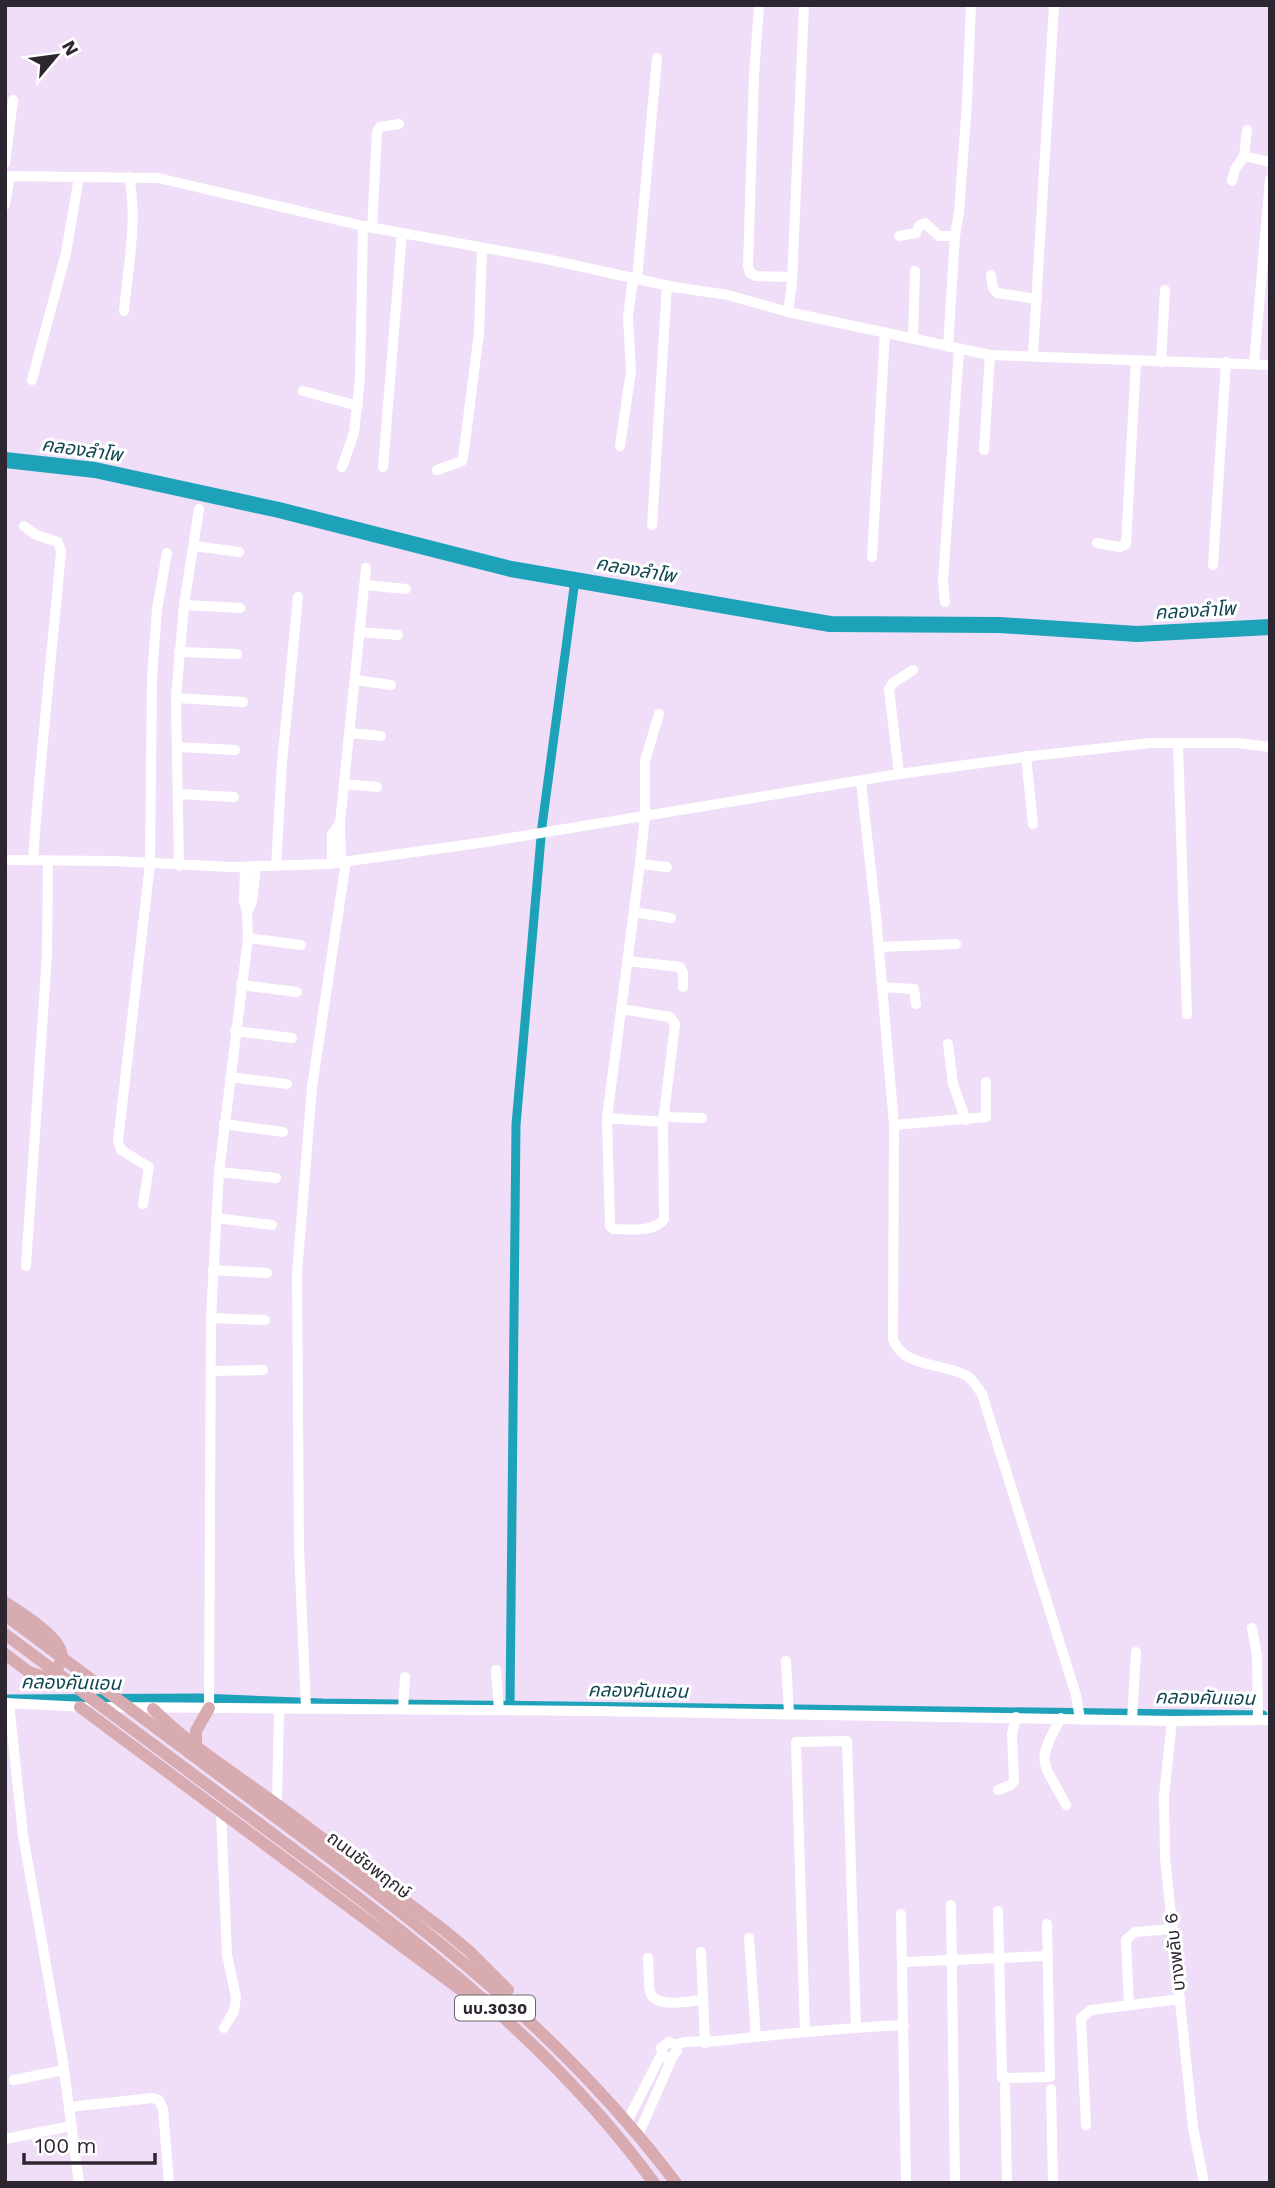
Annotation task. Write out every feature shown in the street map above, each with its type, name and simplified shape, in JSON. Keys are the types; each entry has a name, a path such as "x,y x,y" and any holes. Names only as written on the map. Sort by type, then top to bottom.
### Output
{"main road":[{"path":"5,1602 55,1639 62,1652 61,1663 55,1672 43,1678 29,1672 5,1654"},
{"name":"ถนนชัยพฤกษ์","path":"5,1615 319,1849 461,1959 541,2031 627,2122 676,2183"},
{"name":"ถนนชัยพฤกษ์","path":"5,1634 450,1969 532,2043 591,2105 654,2183"},
{"path":"196,1748 196,1731 209,1699"},
{"path":"80,1707 532,2043"},
{"path":"153,1709 196,1748 277,1804 469,1951 509,1991 541,2031"},
{"path":"161,1768 150,1754 149,1739 156,1730 176,1732"}],"street":[{"path":"759,5 748,266 750,273 756,276 792,277"},
{"path":"788,312 792,277 804,5"},
{"path":"945,602 943,582 954,448 955,236 967,103 971,5"},
{"path":"1033,355 1054,5"},
{"path":"620,446 631,371 628,317 635,278 657,58"},
{"path":"5,163 13,100"},
{"path":"341,467 354,433 358,406 368,227 377,132 380,127 399,124"},
{"path":"1232,181 1235,169 1244,156 1247,130"},
{"path":"1244,156 1270,162"},
{"path":"5,205 8,176 158,178 368,227 728,295 788,312 990,355 1270,365"},
{"path":"32,380 66,253 79,177"},
{"path":"124,310 133,219 133,196 129,177"},
{"path":"1254,364 1270,179"},
{"path":"899,236 916,233 919,226 925,223 939,236 955,236"},
{"path":"383,467 402,233"},
{"path":"437,470 462,461 463,458 479,333 482,248"},
{"path":"913,339 915,271"},
{"path":"991,275 993,288 997,293 1037,299"},
{"path":"652,525 667,285"},
{"path":"1161,362 1165,290"},
{"path":"872,557 884,332"},
{"path":"984,450 990,355"},
{"path":"1097,543 1121,547 1126,544 1136,361"},
{"path":"1213,565 1226,362"},
{"path":"303,391 358,406"},
{"path":"179,866 176,698 184,604 199,509"},
{"path":"24,526 36,535 58,542 61,551 40,758 33,860"},
{"path":"194,545 239,552"},
{"path":"143,1204 149,1167 121,1150 118,1141 150,864 152,677 157,609 167,553"},
{"path":"306,1708 299,1548 297,1274 312,1087 340,862 332,834 340,823 366,568"},
{"path":"365,585 406,589"},
{"path":"276,866 282,763 298,597"},
{"path":"184,604 240,608"},
{"path":"360,632 398,635"},
{"path":"179,652 237,654"},
{"path":"899,774 889,689 893,683 914,670"},
{"path":"355,680 391,685"},
{"path":"176,698 243,702"},
{"path":"621,1009 673,1019 675,1024 664,1119 664,1219 654,1228 613,1229 608,1220 607,1118 621,1009 628,961 640,864 645,816 645,761 659,714"},
{"path":"349,733 381,736"},
{"path":"5,860 251,867 340,862 486,842 899,774 1026,756 1150,743 1237,743 1270,747"},
{"path":"1178,744 1187,1014"},
{"path":"177,747 235,750"},
{"path":"1026,756 1033,824"},
{"path":"861,782 879,947 894,1125 893,1339 897,1349 906,1356 967,1376 982,1394 1076,1695 1079,1717"},
{"path":"344,784 377,787"},
{"path":"177,794 234,797"},
{"path":"26,1266 47,955 48,860"},
{"path":"640,864 667,867"},
{"path":"209,1699 211,1318 216,1218 224,1124 248,938 247,912 252,902 251,867"},
{"path":"634,912 671,918"},
{"path":"248,938 301,945"},
{"path":"879,947 956,944"},
{"path":"628,961 680,967 683,987"},
{"path":"241,985 297,992"},
{"path":"882,987 914,989 916,1004"},
{"path":"235,1031 292,1038"},
{"path":"948,1044 953,1084 966,1120"},
{"path":"230,1077 286,1084"},
{"path":"894,1125 986,1117 986,1082"},
{"path":"607,1118 702,1118"},
{"path":"224,1124 283,1132"},
{"path":"219,1172 276,1178"},
{"path":"216,1218 272,1224"},
{"path":"214,1270 267,1273"},
{"path":"211,1318 265,1320"},
{"path":"211,1371 263,1370"},
{"path":"1252,1628 1257,1656 1258,1719"},
{"path":"1132,1718 1136,1653"},
{"path":"786,1661 789,1712"},
{"path":"496,1670 499,1707"},
{"path":"403,1707 405,1681"},
{"path":"79,2183 64,2070 23,1835 7,1703 153,1709 209,1699 279,1709 499,1707 1132,1718 1172,1721 1270,1720"},
{"path":"277,1804 279,1709"},
{"path":"998,1790 1014,1781 1012,1734 1016,1717"},
{"path":"1061,1718 1043,1758 1044,1766 1066,1805"},
{"name":"บางพลับ 6","path":"1172,1721 1164,1796 1165,1857 1193,2127 1204,2183"},
{"path":"805,2032 796,1742 847,1741 856,2028"},
{"path":"221,1812 227,1955 236,1997 233,2011 224,2028"},
{"path":"950,1905 956,2183"},
{"path":"998,1911 1002,2078 1050,2077 1047,1924"},
{"path":"901,1914 906,2183"},
{"path":"1129,2004 1126,1940 1135,1933 1172,1929"},
{"path":"749,1938 756,2037"},
{"path":"701,1952 705,2043"},
{"path":"902,1962 1048,1956"},
{"path":"648,1958 650,1993 655,1999 663,2002 702,2000"},
{"path":"1086,2125 1081,2018 1091,2010 1180,1999"},
{"path":"627,2122 666,2042 675,2045 681,2042 705,2043 904,2025"},
{"path":"638,2135 677,2051 675,2045"},
{"path":"662,2053 668,2058 673,2056"},
{"path":"14,2080 64,2070"},
{"path":"1005,2086 1007,2183"},
{"path":"1051,2089 1053,2183"},
{"path":"69,2106 153,2098 159,2100 163,2109 169,2183"},
{"path":"5,2138 72,2126"}],"waterway":[{"name":"คลองลำโพ","path":"5,460 95,470 279,510 511,569 830,624 1000,625 1137,634 1270,627"},
{"path":"510,1705 516,1125 542,826 575,580"},
{"name":"คลองคันแอน","path":"5,1699 200,1698 322,1703 1263,1715"}]}
